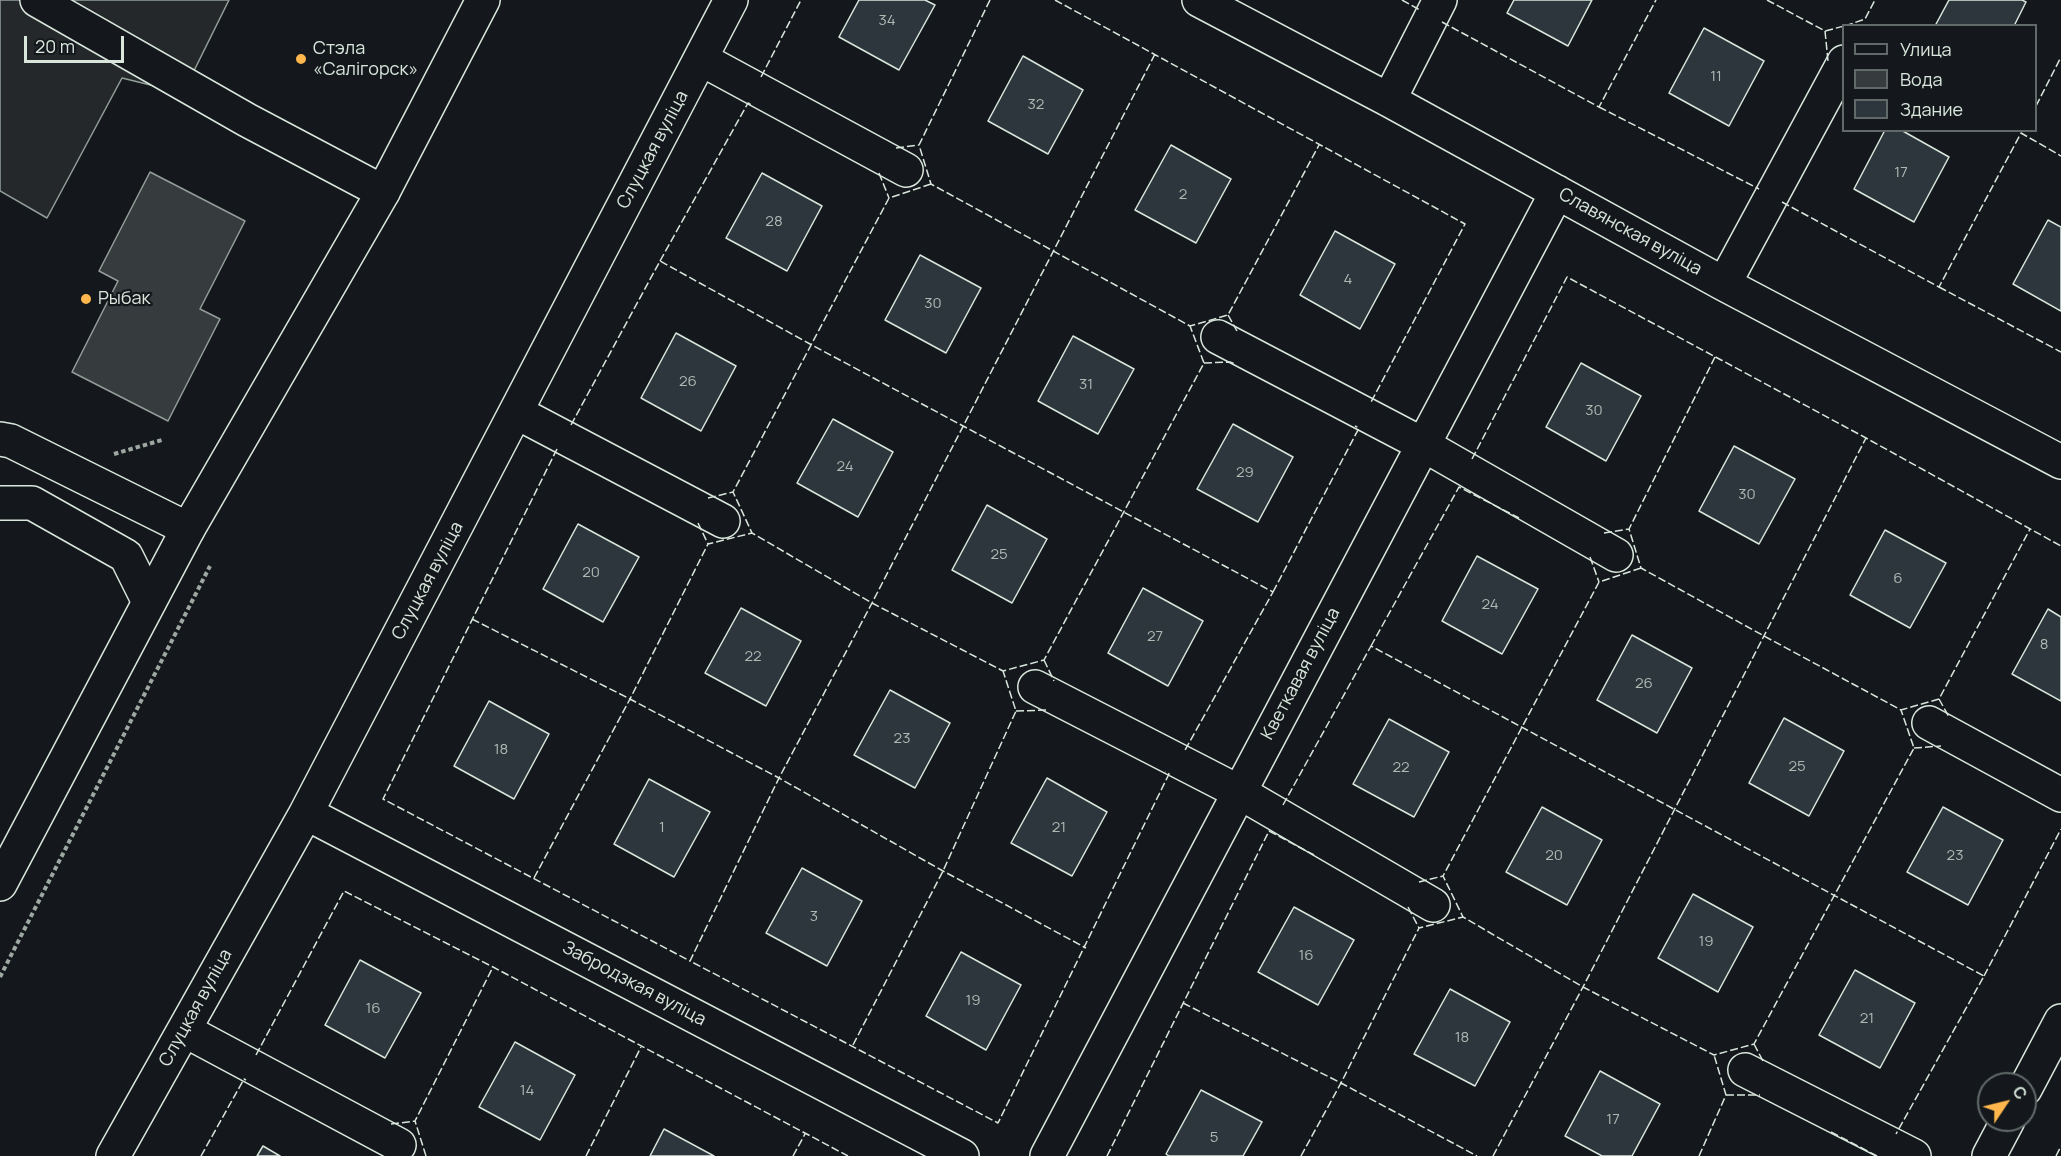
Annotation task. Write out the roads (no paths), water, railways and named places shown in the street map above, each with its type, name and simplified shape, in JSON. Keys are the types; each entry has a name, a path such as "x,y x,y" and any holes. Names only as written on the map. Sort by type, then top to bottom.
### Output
{"street":[{"path":"37,0 85,11 248,120 383,192"},
{"path":"0,884 188,529 383,192 483,0"},
{"name":"Слуцкая вуліца","path":"113,1156 306,813 731,0"},
{"name":"Славянская вуліца","path":"1199,0 1389,100 1724,284 2061,462"},
{"path":"1389,100 1440,0"},
{"path":"701,59 906,170"},
{"path":"1724,284 1842,66"},
{"name":"Кветкавая вуліца","path":"1047,1156 1557,192"},
{"path":"1218,337 1422,444 1616,555"},
{"path":"516,412 723,521"},
{"path":"0,439 11,441 188,529"},
{"path":"0,503 32,503 126,556 149,602"},
{"path":"1035,687 1239,792 1433,905"},
{"path":"1929,723 2061,795"},
{"name":"Забродзкая вуліца","path":"306,813 962,1156"},
{"path":"2034,1072 2061,1021"},
{"path":"184,1030 399,1144"},
{"path":"1745,1070 1914,1156"},
{"path":"1989,1156 2002,1132"}],"water":[{"path":"150,172 245,221 200,309 220,319 168,421 72,372 118,281 99,271"}],"place":[{"name":"Стэла «Салігорск»","path":"301,59"},
{"name":"Рыбак","path":"86,299"}]}
